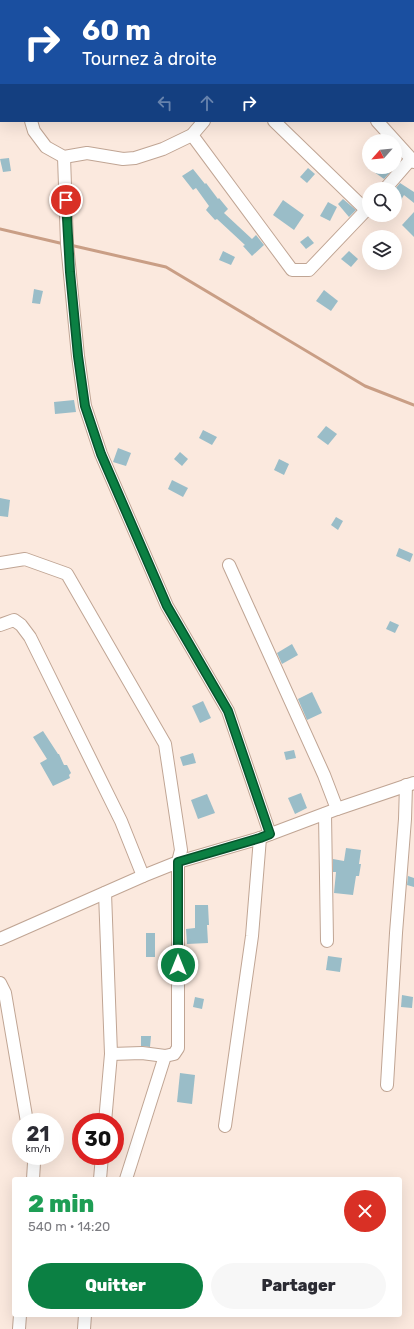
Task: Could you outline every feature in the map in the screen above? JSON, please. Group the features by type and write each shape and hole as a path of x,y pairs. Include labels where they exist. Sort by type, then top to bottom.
{"street":[{"path":"31,122 34,131 46,147 64,157 87,153 123,159 135,158 163,149 192,135 203,122"},
{"path":"275,122 362,202"},
{"path":"378,122 413,160 391,182"},
{"path":"192,135 292,270 310,270 362,214"},
{"path":"64,157 67,244 78,356 85,406 101,454 167,606 228,711 265,836 225,1126"},
{"path":"0,564 25,559 67,574 166,744 181,850 178,862 178,1048 174,1054 165,1056 142,1053 111,1054"},
{"path":"229,565 324,775 336,809"},
{"path":"0,624 14,620 21,625 30,637 121,821 143,876"},
{"path":"0,939 178,862 265,836 336,809 410,784 396,933 387,1085"},
{"path":"325,814 327,941"},
{"path":"105,893 111,1054 106,1113"},
{"path":"0,982 5,993 25,1113"},
{"path":"127,1177 165,1056"},
{"path":"33,1177 34,1165"},
{"path":"100,1177 101,1165"},
{"path":"19,1329 20,1317"},
{"path":"84,1329 85,1317"}],"building":[{"path":"9,158 11,171 3,172 0,159"},
{"path":"308,168 315,174 307,183 300,177"},
{"path":"193,169 228,209 224,213 252,239 256,235 264,245 252,256 243,246 245,245 217,219 215,220 206,210 209,206 196,188 193,190 182,176"},
{"path":"377,174 388,174 384,179"},
{"path":"402,184 414,192 414,203 404,195 402,198"},
{"path":"343,199 356,210 349,217 338,204"},
{"path":"283,200 304,215 294,230 273,215"},
{"path":"328,202 337,207 330,221 320,216"},
{"path":"414,212 414,237 402,225"},
{"path":"308,236 314,243 306,249 300,242"},
{"path":"223,251 235,257 231,265 219,260"},
{"path":"349,251 358,259 351,267 341,259"},
{"path":"34,289 43,291 40,304 32,303"},
{"path":"324,290 338,301 331,311 316,301"},
{"path":"74,400 76,412 55,414 54,402"},
{"path":"326,426 337,434 328,445 317,437"},
{"path":"203,430 217,437 212,445 199,438"},
{"path":"118,448 131,453 126,466 113,462"},
{"path":"180,452 188,459 182,466 174,459"},
{"path":"279,459 289,464 284,475 274,470"},
{"path":"172,480 188,488 183,497 168,489"},
{"path":"0,498 10,500 8,517 0,516"},
{"path":"336,517 343,521 338,530 331,525"},
{"path":"399,548 413,554 410,562 396,556"},
{"path":"390,621 399,625 395,633 386,629"},
{"path":"292,644 298,655 282,664 277,653"},
{"path":"312,692 322,713 307,720 298,699"},
{"path":"203,701 211,718 200,723 192,706"},
{"path":"43,731 59,754 64,765 67,765 71,773 69,775 70,778 53,786 40,763 47,759 33,737"},
{"path":"294,750 296,758 286,760 284,752"},
{"path":"193,753 196,763 183,766 180,757"},
{"path":"301,793 307,808 295,814 288,798"},
{"path":"207,794 215,813 198,819 191,800"},
{"path":"346,848 361,850 359,876 356,876 353,895 334,893 336,872 333,872 333,859 344,861"},
{"path":"408,876 414,878 414,887 407,885"},
{"path":"195,905 208,905 208,943 187,944 186,929 195,928"},
{"path":"146,933 155,933 155,957 146,957"},
{"path":"328,956 342,958 340,972 326,970"},
{"path":"402,995 413,997 412,1008 401,1007"},
{"path":"195,997 204,999 202,1009 193,1007"},
{"path":"141,1036 151,1036 150,1047 141,1046"},
{"path":"180,1073 195,1075 192,1104 177,1102"}],"waterway":[{"path":"0,229 64,244"},
{"path":"70,245 166,267 365,386 414,405"}],"route":[{"path":"66,200 67,244 78,356 85,406 101,454 167,606 228,711 270,834 178,862 178,965"}]}
